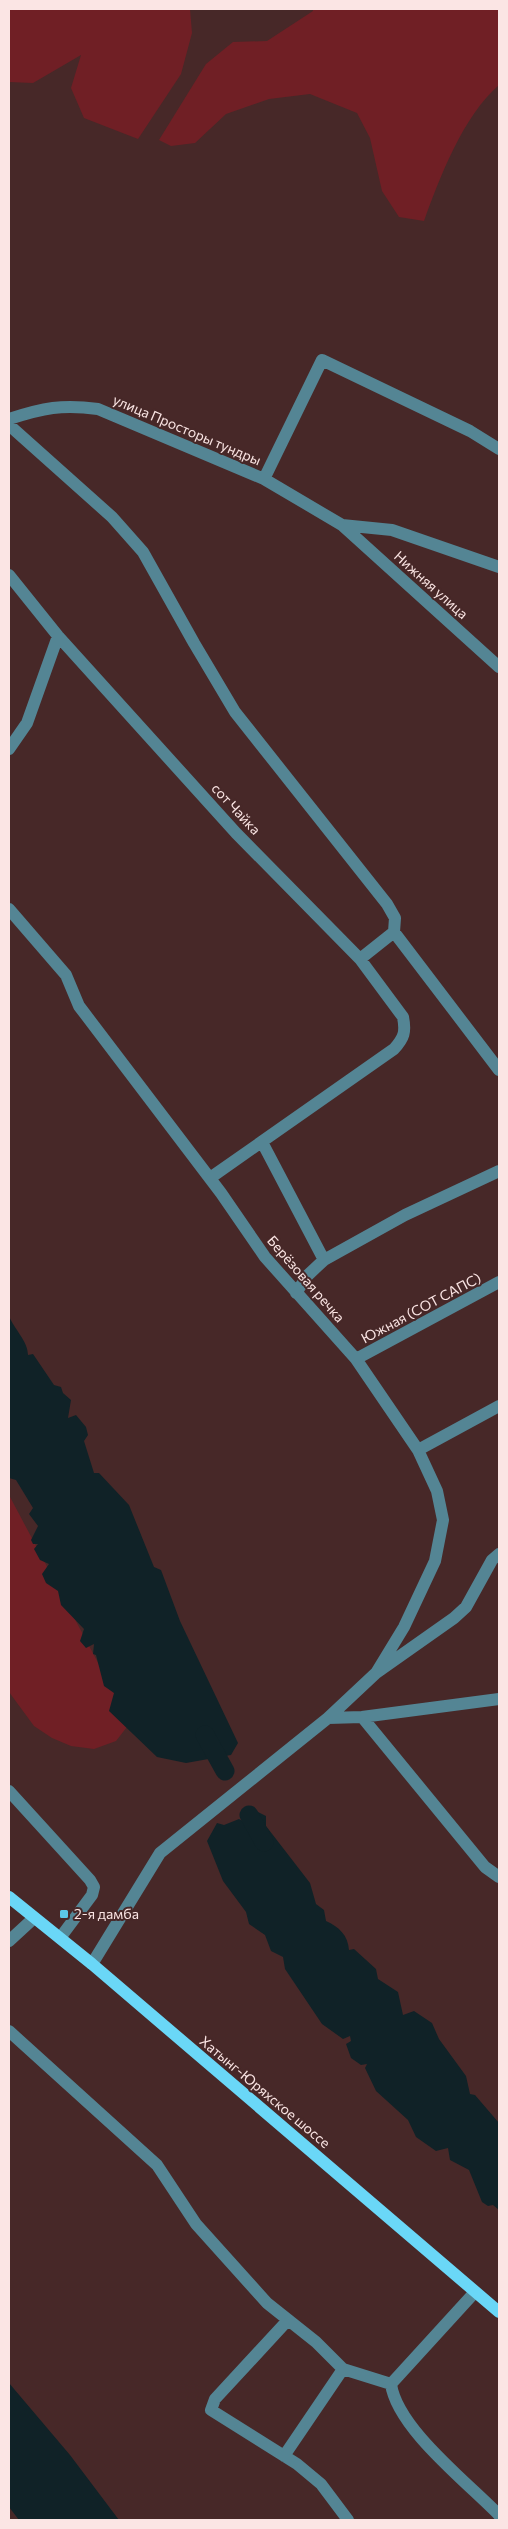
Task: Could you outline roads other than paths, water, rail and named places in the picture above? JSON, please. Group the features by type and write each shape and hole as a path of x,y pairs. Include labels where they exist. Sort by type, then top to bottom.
{"main road":[{"name":"Хатынг-Юряхское шоссе","path":"9,1897 92,1964 499,2312"}],"street":[{"path":"264,479 322,360 470,431 499,450"},
{"name":"улица Просторы тундры","path":"9,418 36,410 70,405 98,409 264,479 342,525"},
{"path":"9,425 112,517 143,552 194,644 235,712 387,904 395,918 394,932 499,1070"},
{"path":"342,525 392,530 499,567"},
{"name":"Нижняя улица","path":"342,525 499,667"},
{"name":"сот Чайка","path":"9,575 58,636 236,833 360,959 403,1017 406,1028 403,1038 394,1049 374,1061 262,1142"},
{"path":"9,749 27,723 58,636"},
{"name":"Берёзовая речка","path":"9,909 66,975 80,1006 210,1178 265,1257 356,1360 418,1450 437,1491 443,1520 442,1528 435,1561 404,1627 376,1673"},
{"path":"360,959 394,932"},
{"path":"210,1178 262,1142 324,1260"},
{"path":"296,1293 308,1276 324,1260 405,1215 499,1172"},
{"name":"Южная (СОТ САПС)","path":"356,1360 499,1282"},
{"path":"418,1450 499,1406"},
{"path":"92,1964 160,1853 328,1718 376,1673 454,1618 466,1607 492,1560 499,1554"},
{"path":"328,1718 362,1717 499,1699"},
{"path":"362,1717 485,1867 499,1877"},
{"path":"9,1791 90,1880 94,1887 92,1895 60,1938"},
{"path":"9,1941 34,1918"},
{"path":"9,2031 157,2165 196,2224 267,2303 316,2342 343,2369 390,2384"},
{"path":"390,2384 475,2292"},
{"path":"288,2320 215,2398 211,2410 284,2456 321,2484 348,2520"},
{"path":"284,2456 343,2369"},
{"path":"390,2384 392,2397 425,2444 499,2515"}],"water":[{"path":"9,1316 26,1345 28,1355 33,1354 54,1385 61,1387 63,1393 71,1400 68,1418 76,1415 86,1427 88,1435 84,1441 94,1473 99,1473 129,1505 154,1567 161,1570 180,1621 238,1743 231,1755 186,1763 157,1757 109,1711 114,1693 104,1686 96,1655 93,1654 94,1644 86,1648 80,1641 84,1629 61,1605 58,1591 46,1583 42,1574 49,1564 40,1560 34,1549 38,1544 33,1544 31,1540 38,1526 29,1514 33,1508 16,1480 9,1478"},
{"path":"258,1812 266,1816 266,1826 310,1883 316,1904 324,1910 326,1921 342,1932 347,1940 349,1950 354,1949 376,1969 378,1979 398,1992 403,2015 414,2011 432,2023 439,2039 466,2076 470,2094 475,2095 499,2123 499,2210 493,2205 488,2206 482,2202 469,2170 450,2160 448,2148 436,2151 416,2137 408,2120 376,2091 365,2068 367,2064 361,2065 351,2058 346,2044 351,2041 350,2036 343,2039 322,2024 285,1969 283,1957 271,1951 265,1935 249,1924 246,1912 223,1881 207,1841 217,1823 224,1825 239,1819 249,1825"},
{"path":"9,2383 70,2455 119,2520 19,2520 9,2507"}],"waterway":[{"path":"205,1735 225,1771"},
{"path":"249,1815 264,1842"}],"place":[{"name":"2-я дамба","path":"64,1914"}]}
